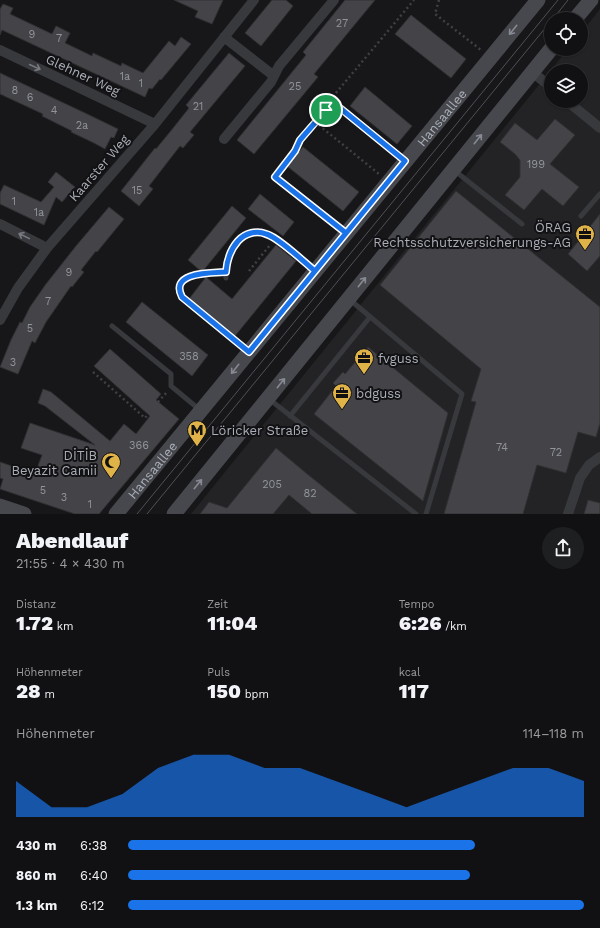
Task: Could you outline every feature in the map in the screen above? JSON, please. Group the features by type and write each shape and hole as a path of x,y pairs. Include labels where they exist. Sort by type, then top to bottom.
{"street":[{"name":"Kaarster Weg","path":"0,320 18,288 48,248 155,124 254,0"},
{"path":"224,139 271,82 279,66 334,0"},
{"name":"Hansaallee","path":"116,514 538,0"},
{"path":"581,12 591,0"},
{"path":"224,37 274,76"},
{"name":"Glehner Weg","path":"0,50 155,124"},
{"path":"174,514 545,56"},
{"path":"532,72 544,81"},
{"path":"576,108 600,128"},
{"path":"0,224 48,248"},
{"path":"568,514 580,478 589,465 600,457"},
{"path":"0,506 24,514"}],"lane":[{"path":"453,169 522,224"},
{"path":"581,216 600,194"},
{"path":"226,278 231,251 240,239 251,233 257,232 266,233 275,239 315,271"},
{"path":"349,299 462,394 426,514"},
{"path":"290,416 370,317"},
{"path":"112,326 171,374 171,386 201,411"},
{"path":"268,399 416,514"}],"path":[{"path":"346,233 275,177 295,151 300,140 326,110 330,100 414,0"},
{"path":"439,0 435,14 491,57"},
{"path":"326,110 332,107 340,108 405,161"},
{"path":"315,122 389,182"},
{"path":"249,271 275,239"},
{"path":"226,272 209,273 185,278 179,285 179,290 182,297 249,352"},
{"path":"93,372 145,418 148,414"}],"shaded area":[{"path":"600,9 600,514 191,514 544,79 544,108 588,108 588,64 556,64 562,56 588,56 588,24"}],"building":[{"path":"174,0 223,0 212,24 195,17 198,11"},
{"path":"272,0 286,0 293,6 261,46 245,33"},
{"path":"345,0 375,0 314,74 318,77 254,154 237,140 306,55 303,52"},
{"path":"3,4 13,8 10,14 52,34 56,26 70,33 65,43 92,56 93,53 121,66 122,63 143,73 169,41 175,46 181,37 191,44 161,80 160,79 152,89 149,88 145,97 2,30 0,35 0,9"},
{"path":"411,15 466,59 451,78 395,34"},
{"path":"229,53 245,66 190,132 194,135 183,148 180,146 149,186 153,189 139,206 121,191 189,108 186,105"},
{"path":"0,73 118,129 114,138 111,137 105,149 42,116 43,114 0,94"},
{"path":"365,87 412,126 397,144 350,106"},
{"path":"555,119 575,135 550,164 579,187 563,206 542,189 524,210 505,195 520,177 520,160 500,142 515,123 537,140"},
{"path":"303,147 359,192 343,211 287,166"},
{"path":"56,172 75,187 62,202 56,197 44,225 0,204 0,193 4,185 41,202 54,187 48,182"},
{"path":"456,191 600,307 600,423 596,437 578,432 566,473 537,465 523,514 444,514 476,402 471,401 481,369 380,285"},
{"path":"260,194 294,222 283,236 248,209"},
{"path":"232,206 246,218 202,272 188,260"},
{"path":"109,207 124,219 81,270 84,272 72,287 71,286 46,322 35,343 32,341 18,374 0,367 20,322 22,323 30,307 76,246"},
{"name":"ÖRAG Rechtsschutzversicherungs-AG","path":"600,214 600,256 587,271 568,254"},
{"path":"276,245 296,261 235,336 189,299 206,277 232,299"},
{"path":"142,302 208,355 192,376 126,322"},
{"path":"368,347 448,413 423,501 314,414 336,386 333,383 343,372 345,374"},
{"path":"110,349 161,394 156,400 179,419 99,514 75,514 0,489 3,479 0,478 0,462 35,474 42,455 21,448 30,423 95,445 45,406 38,403 43,389 51,392 110,441 124,424 136,434 150,416 94,366"},
{"path":"276,448 357,514 312,514 289,495 273,514 200,514 209,502 227,508"},
{"path":"588,500 600,503 600,514 584,514"}],"tram line":[{"path":"137,514 558,0"},
{"path":"559,12 568,0"},
{"path":"147,514 544,30"}],"place":[{"name":"ÖRAG Rechtsschutzversicherungs-AG","path":"585,251"},
{"name":"fvguss","path":"364,375"},
{"name":"bdguss","path":"342,410"},
{"name":"Löricker Straße","path":"197,447"},
{"name":"DİTİB Beyazit Camii","path":"111,479"}],"route":[{"path":"332,107 340,108 405,161 249,352 182,297 179,290 179,285 185,278 192,275 226,272 228,257 236,244 246,235 257,232 266,233 272,236 315,271 346,233 275,177 295,151 300,140 326,110 332,107"}]}
